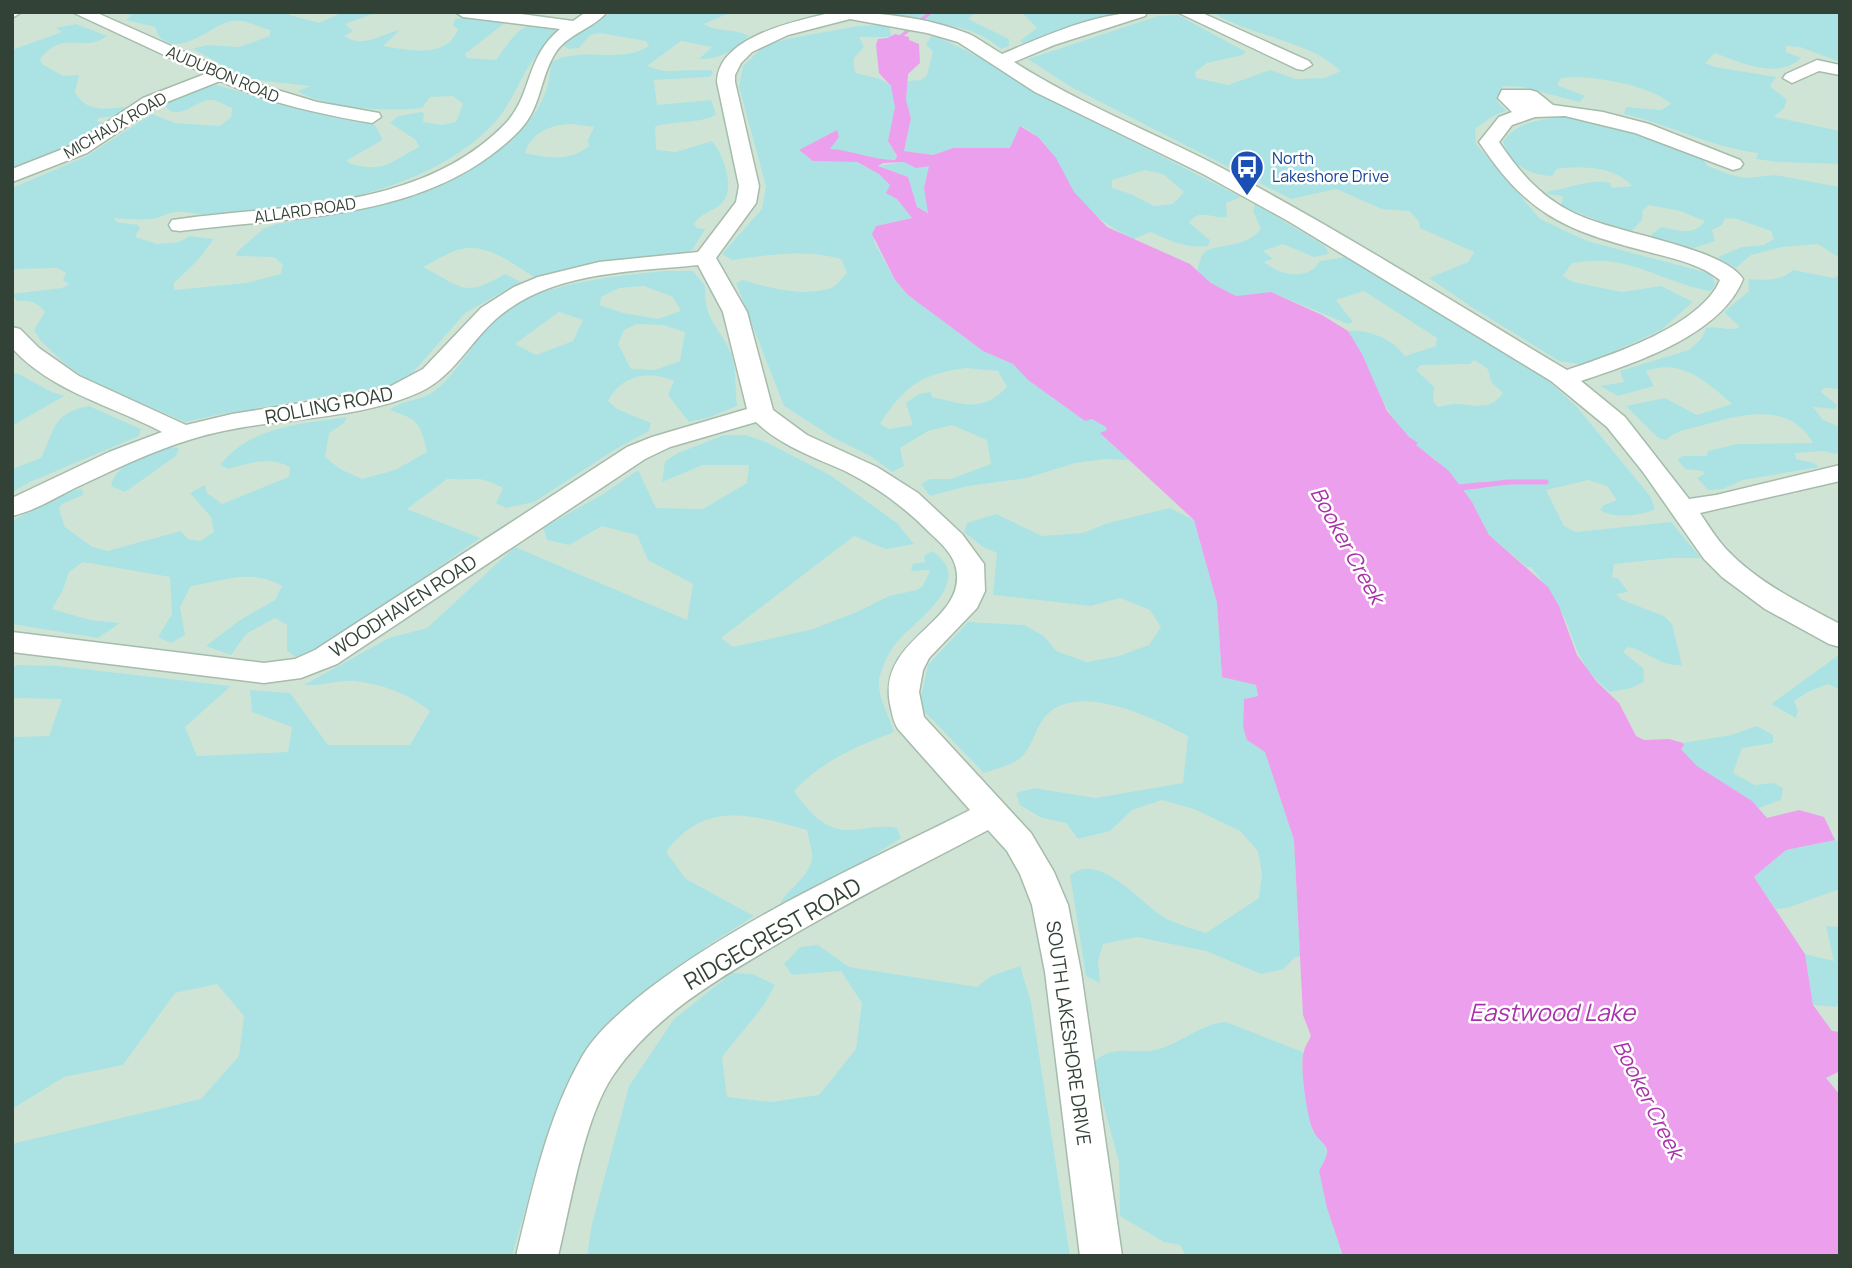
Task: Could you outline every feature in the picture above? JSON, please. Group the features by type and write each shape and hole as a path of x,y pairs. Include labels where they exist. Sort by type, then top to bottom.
{"street":[{"name":"AUDUBON ROAD","path":"80,12 274,97 372,117"},
{"path":"463,12 575,26"},
{"name":"ALLARD ROAD","path":"180,225 340,208 416,186 466,162 493,145 524,115 533,97 541,62 552,45 575,26 599,12"},
{"path":"1001,61 1048,41 1139,12"},
{"path":"1185,12 1303,65"},
{"path":"761,413 735,312 705,258 746,203 749,186 725,77 734,58 751,45 775,34 849,13 930,28 964,38 1042,88 1210,170 1295,217 1564,379 1616,422 1652,466 1714,553 1754,589 1840,637"},
{"path":"1792,78 1817,65 1840,70"},
{"name":"MICHAUX ROAD","path":"12,176 80,149 150,102 219,75"},
{"path":"1564,379 1657,344 1696,320 1719,301 1731,288 1732,279 1714,265 1697,258 1602,233 1545,207 1498,158 1489,142 1497,126 1527,114 1549,111 1605,117 1733,164"},
{"name":"ROLLING ROAD","path":"12,508 139,449 183,433 218,424 379,398 401,391 431,375 482,319 501,304 525,292 577,274 705,258"},
{"path":"12,334 29,355 49,371 183,433"},
{"name":"WOODHAVEN ROAD","path":"12,642 264,673 284,673 301,668 368,631 624,460 662,442 761,413"},
{"name":"SOUTH LAKESHORE DRIVE","path":"761,413 771,424 788,434 892,487 940,527 964,554 971,568 969,596 960,611 931,638 905,670 902,701 909,721 1019,842 1037,872 1050,905 1063,972 1101,1256"},
{"path":"1680,508 1716,503 1840,473"},
{"name":"RIDGECREST ROAD","path":"537,1256 568,1131 598,1065 635,1022 679,987 726,956 816,904 994,812"}],"shaded area":[{"path":"12,12 1840,12 1840,1256 12,1256"},
{"path":"109,12 291,12 290,15 319,23 343,12 390,12 372,14 345,24 353,31 344,36 365,41 400,30 383,46 415,50 436,49 453,39 458,29 453,26 455,19 488,19 506,22 465,54 467,58 496,60 514,36 528,26 546,25 558,30 537,54 495,122 468,146 437,166 402,182 365,194 288,209 214,216 182,212 152,219 114,218 117,222 138,225 140,228 135,237 157,244 179,242 190,236 214,239 199,259 174,283 174,290 246,283 281,274 283,265 274,257 236,256 237,252 263,229 276,224 370,207 400,198 457,176 484,160 519,132 533,115 548,85 551,62 576,55 625,54 649,46 646,41 600,33 590,35 579,48 569,49 562,45 576,33 613,12 732,12 704,24 749,36 726,53 707,59 699,59 712,47 681,41 647,66 663,71 711,70 713,74 709,77 654,80 657,105 711,100 716,114 704,119 655,127 656,148 676,152 712,141 727,172 726,198 694,224 697,228 705,229 693,249 687,252 619,260 534,277 486,250 469,248 451,252 423,267 464,287 480,286 505,274 521,282 465,313 408,378 388,386 185,422 90,381 65,364 40,340 34,330 45,312 33,302 17,301 12,294 62,288 69,284 63,280 66,273 58,268 12,269 12,188 87,156 152,114 175,123 220,126 231,117 232,108 219,102 204,101 180,112 169,110 164,104 217,85 278,103 375,125 381,141 347,160 349,163 370,167 386,165 419,147 416,140 390,123 398,116 422,112 423,122 442,125 456,122 463,104 453,96 430,97 422,108 409,109 358,108 324,102 298,91 310,86 248,79 193,49 206,45 239,47 270,36 270,30 247,22 232,21 177,44 168,43 160,37 155,27 126,20 132,15","holes":["571,124 594,127 588,140 589,146 574,155 550,157 525,153 532,140 549,128"]},
{"path":"875,12 976,12 968,19 1009,39 1009,46 1001,49 987,39 957,27"},
{"path":"1021,12 1125,12 1025,44 1020,41 1037,28"},
{"path":"1212,12 1840,12 1840,62 1800,47 1786,46 1786,52 1801,58 1782,68 1759,68 1715,53 1705,63 1776,77 1770,86 1787,100 1784,108 1774,117 1840,131 1840,164 1756,159 1758,153 1723,146 1624,114 1626,107 1661,110 1671,104 1649,91 1619,82 1561,78 1557,85 1585,96 1579,102 1523,87 1503,86 1497,101 1506,111 1493,116 1475,129 1476,144 1540,219 1587,241 1712,274 1715,286 1710,291 1697,288 1619,263 1572,263 1563,276 1573,282 1622,292 1661,286 1693,302 1661,330 1584,365 1559,361 1429,278 1468,262 1474,252 1420,228 1419,221 1409,211 1382,209 1336,189 1291,199 1071,87 1028,59 1158,16 1178,15 1246,52 1207,63 1195,72 1196,78 1228,85 1270,70 1296,79 1325,78 1341,71 1312,52"},
{"path":"76,24 107,36 90,43 57,45 40,59 42,64 63,76 79,75 75,92 86,104 109,109 133,106 124,115 98,118 97,121 111,125 86,140 12,171 12,50 62,32 56,28"},
{"path":"882,25 890,28 891,37 859,37 864,47 854,58 853,64 856,73 880,79 892,88 895,110 888,141 897,157 894,160 886,160 829,150 836,130 800,151 813,161 856,162 879,174 890,185 887,193 897,199 912,218 876,226 874,242 895,280 908,295 983,351 1013,364 1028,380 1084,420 1092,419 1106,427 1107,430 1101,434 1129,460 1105,459 1075,463 1027,478 968,486 930,496 921,484 930,479 951,479 991,464 987,440 952,425 928,431 900,448 904,466 892,472 872,457 834,438 784,406 736,283 743,280 775,288 810,292 833,287 847,273 841,259 828,256 786,254 732,260 722,254 762,209 766,186 739,87 743,66 763,47 786,39 858,26","holes":["966,368 998,371 1007,387 989,401 963,404 932,397 931,392 919,394 906,403 913,425 889,429 880,424 897,400 925,378"]},
{"path":"936,36 979,57 1028,88 1241,197 1226,203 1227,217 1202,215 1193,218 1189,223 1210,240 1208,246 1185,245 1150,232 1134,239 1087,208 1074,193 1046,147 1021,126 1011,148 953,148 933,155 904,151 911,118 906,100 907,81 921,80 927,75 933,52 926,44 931,37","holes":["1145,170 1163,174 1184,192 1173,204 1154,206 1112,188 1112,180"]},
{"path":"1559,117 1585,119 1635,131 1700,157 1708,166 1731,175 1746,178 1775,175 1840,187 1840,258 1818,244 1782,247 1751,255 1736,268 1718,258 1742,247 1764,245 1774,239 1771,231 1737,219 1725,218 1722,225 1712,230 1715,241 1694,248 1652,239 1651,235 1661,227 1690,231 1705,221 1680,211 1649,205 1643,210 1642,220 1630,233 1561,206 1563,196 1547,194 1549,191 1594,182 1610,183 1612,188 1632,186 1616,174 1597,169 1557,169 1552,176 1535,174 1516,163 1503,142 1508,135 1520,126"},
{"path":"904,162 929,166 924,188 929,213 917,207 908,177 878,166"},
{"path":"1255,204 1325,246 1329,254 1314,257 1283,244 1263,251 1273,259 1264,262 1270,267 1285,273 1301,274 1315,268 1320,261 1346,257 1538,372 1576,406 1650,496 1655,509 1628,516 1606,513 1600,510 1604,505 1617,500 1607,486 1588,480 1546,490 1564,526 1576,532 1671,522 1701,558 1614,564 1612,578 1618,578 1628,592 1616,594 1622,600 1664,616 1672,624 1682,665 1668,664 1628,647 1623,652 1643,668 1644,682 1610,692 1598,681 1583,661 1558,605 1531,567 1527,567 1489,535 1472,502 1436,460 1415,445 1417,443 1406,434 1386,407 1348,331 1380,336 1405,356 1436,346 1437,338 1364,291 1336,300 1353,322 1348,324 1271,292 1236,296 1211,283 1197,270 1203,254 1208,250 1247,240 1261,229 1253,211","holes":["1474,360 1487,368 1492,383 1503,393 1493,403 1481,406 1455,404 1438,407 1433,401 1434,387 1416,370 1421,365 1470,364"]},
{"path":"1793,270 1834,278 1840,274 1840,389 1824,388 1821,392 1837,405 1835,409 1813,407 1823,420 1840,427 1840,452 1795,453 1796,459 1814,463 1819,467 1743,480 1723,489 1708,490 1697,478 1704,474 1703,471 1685,469 1677,459 1684,456 1707,456 1708,451 1737,444 1813,443 1803,429 1791,421 1762,414 1731,418 1686,430 1666,440 1658,438 1626,406 1665,398 1697,415 1732,404 1703,380 1682,370 1659,368 1646,371 1654,386 1618,396 1600,386 1624,382 1620,371 1689,350 1702,338 1706,328 1740,327 1724,312 1749,291 1748,279 1777,278"},
{"path":"665,271 693,271 705,286 709,314 732,357 737,406 689,422 668,395 674,381 655,376 636,377 621,385 608,401 617,409 651,423 649,431 534,502 506,508 496,503 503,488 495,484 481,480 447,479 407,509 480,538 332,642 296,657 287,651 287,625 275,618 246,634 231,655 206,646 240,620 275,600 282,586 259,578 237,577 191,586 180,607 185,635 171,643 158,637 172,614 170,577 83,562 69,572 52,609 90,620 120,623 98,638 12,624 12,521 66,492 82,489 83,495 62,504 59,509 65,527 91,546 107,551 181,531 188,539 200,541 214,532 211,517 190,493 205,485 207,493 222,504 289,477 290,467 274,462 259,462 228,469 220,465 232,452 246,442 278,429 347,417 344,423 329,433 325,457 340,469 362,479 395,470 427,452 416,423 389,410 428,395 442,385 496,318 512,306 553,289 576,283","holes":["644,286 673,297 681,311 658,319 623,313 600,305 601,297 619,288","559,312 583,320 573,341 536,355 515,344","637,324 663,325 685,332 680,361 655,370 631,369 618,344 624,330"]},
{"path":"17,373 64,396 12,426 12,374"},
{"path":"89,406 141,429 139,436 12,492 12,469 41,458 62,417"},
{"path":"724,435 745,435 766,442 830,475 897,523 914,544 886,549 854,536 721,638 733,647 813,629 889,596 917,590 923,586 930,570 911,571 913,564 925,562 924,556 932,551 945,563 949,576 945,590 891,650 881,673 880,694 894,732 841,755 816,771 794,791 810,811 830,826 847,830 897,828 901,838 806,898 780,903 810,864 812,851 807,830 748,816 730,815 697,824 681,835 666,852 686,879 754,916 707,946 638,998 582,1060 542,1151 512,1256 12,1256 12,1144 201,1099 239,1056 244,1016 217,984 175,993 123,1065 64,1077 12,1109 12,737 49,736 62,699 12,698 12,668 17,665 57,666 231,686 185,727 197,756 288,752 292,727 252,712 250,690 290,693 328,745 410,745 430,711 413,700 385,687 354,681 304,685 389,638 427,628 515,547 687,620 693,584 648,560 637,535 602,526 569,545 547,540 543,528 603,494 638,470 656,508 703,509 747,483 749,465 703,465 662,482 665,461"},
{"path":"161,446 179,448 176,456 125,492 111,486 124,466"},
{"path":"1170,508 1194,520 1217,603 1222,676 1256,685 1258,696 1244,699 1243,727 1247,740 1265,752 1294,840 1300,956 1294,958 1284,969 1261,974 1206,951 1137,937 1103,944 1098,961 1100,983 1086,976 1070,875 1082,869 1108,875 1169,920 1206,933 1259,898 1262,874 1258,851 1240,831 1194,809 1162,800 1132,810 1110,831 1078,839 1066,823 1042,818 1020,805 1016,793 1034,788 1095,798 1183,783 1188,736 1135,712 1094,702 1075,702 1058,707 1044,718 1027,751 1019,759 984,773 919,706 928,665 968,622 1025,625 1045,637 1056,651 1087,662 1119,656 1149,645 1161,627 1150,610 1120,598 1091,606 993,595 997,553 983,547 964,532 967,523 996,514 1042,536 1083,533 1108,523"},
{"path":"1840,654 1840,690 1828,684 1808,692 1794,701 1798,711 1796,718 1771,704"},
{"path":"1757,726 1773,735 1773,743 1742,748 1733,773 1755,785 1774,783 1783,788 1781,800 1759,808 1697,766 1680,748 1684,746 1683,743 1731,735"},
{"path":"1835,840 1840,842 1840,889 1787,908 1776,909 1754,877 1786,850"},
{"path":"1826,926 1840,927 1840,1004 1836,1007 1813,1005 1805,954 1834,961"},
{"path":"818,945 849,967 977,987 991,976 1020,966 1031,1002 1070,1256 587,1256 592,1224 629,1086 674,1019 732,973 753,974 775,985 764,1005 722,1057 727,1097 771,1102 819,1095 856,1049 862,1003 841,971 792,975 784,964 800,947"},
{"path":"1226,1022 1303,1052 1302,1065 1312,1130 1325,1142 1327,1158 1319,1171 1327,1208 1343,1256 1186,1256 1180,1245 1164,1242 1120,1216 1119,1162 1093,1068 1096,1060 1117,1051 1155,1050 1207,1026"}],"water":[{"name":"Eastwood Lake","path":"895,34 909,37 909,40 919,44 920,63 908,74 906,100 911,118 904,151 933,155 953,148 1010,148 1020,126 1038,137 1056,158 1074,192 1107,227 1190,264 1211,283 1236,296 1271,292 1322,315 1348,331 1362,354 1387,411 1409,437 1418,443 1416,445 1449,471 1472,502 1489,535 1548,587 1559,606 1577,655 1597,682 1619,703 1636,736 1644,740 1669,739 1683,743 1681,749 1697,766 1752,801 1767,818 1799,810 1824,817 1835,840 1786,850 1754,877 1805,954 1813,1005 1832,1031 1840,1032 1840,1071 1826,1078 1840,1095 1840,1256 1343,1256 1327,1208 1319,1171 1327,1149 1312,1128 1304,1090 1303,1058 1311,1036 1303,1015 1294,840 1265,752 1247,740 1243,727 1244,699 1258,696 1256,685 1222,677 1217,603 1194,520 1100,433 1107,430 1106,427 1092,419 1085,421 1028,380 1013,364 983,351 908,295 895,280 872,234 876,226 912,218 897,199 886,193 890,185 879,174 857,162 813,161 799,150 837,130 839,137 830,149 895,160 897,156 888,141 895,107 891,86 879,73 876,45 878,39","holes":["904,162 916,168 929,166 924,188 928,213 917,207 908,177 878,166 883,163"]}],"waterway":[{"name":"Booker Creek","path":"900,43 900,37 931,12"},
{"path":"1466,487 1508,482 1546,482"},
{"path":"1454,488 1482,485"}],"place":[{"name":"North Lakeshore Drive","path":"1247,197"}]}
